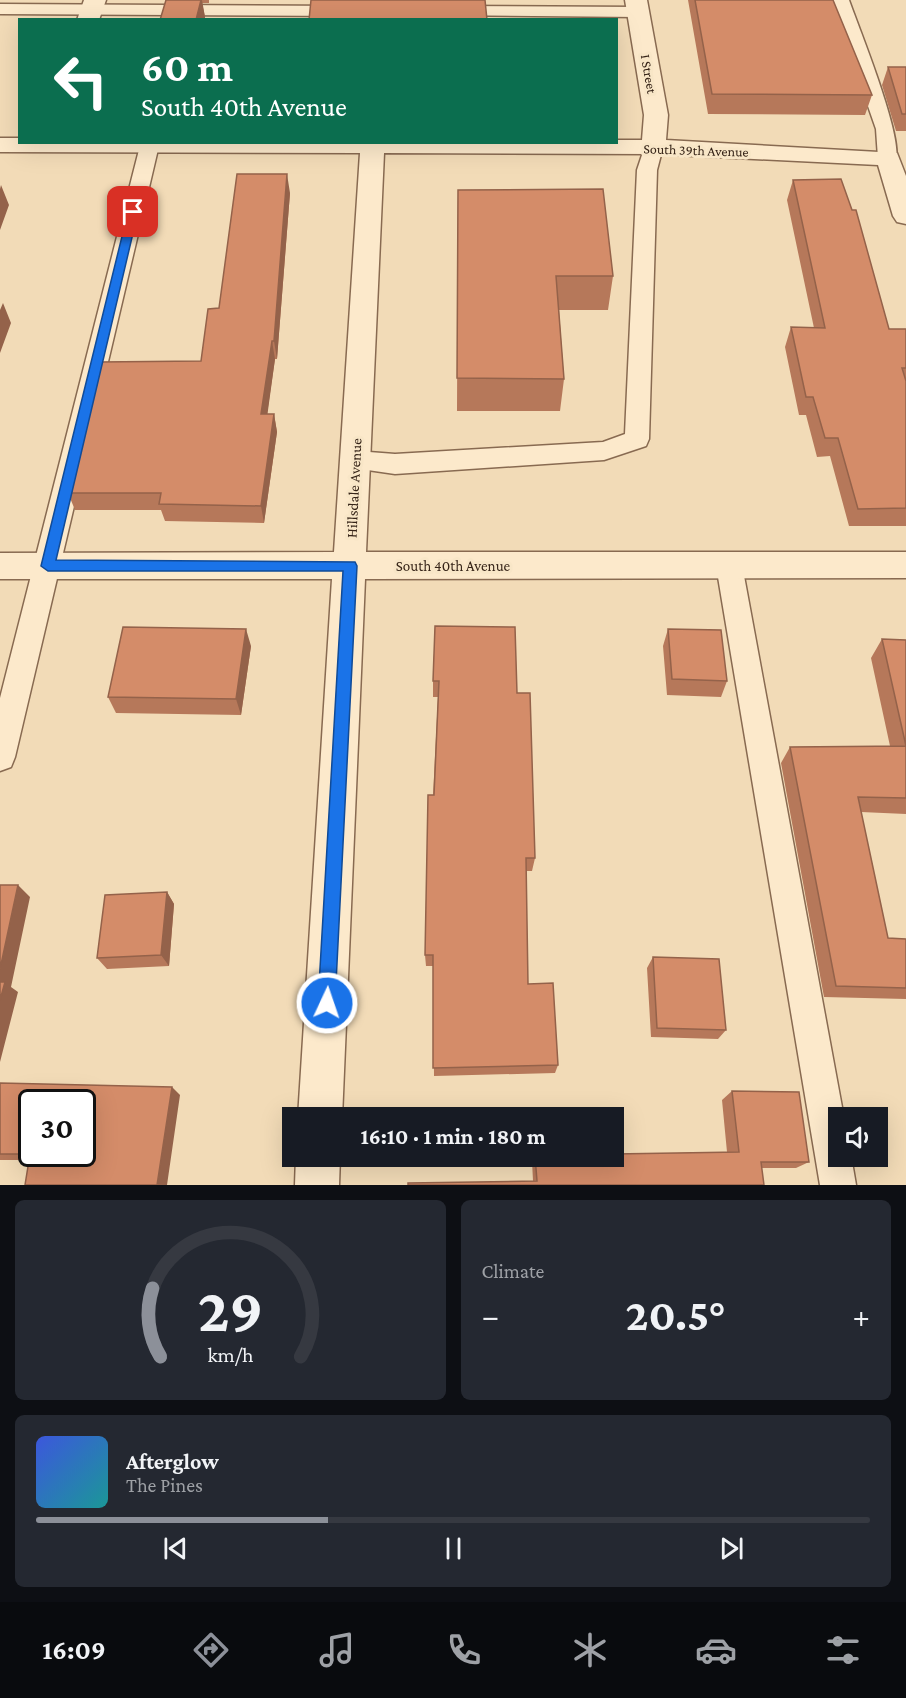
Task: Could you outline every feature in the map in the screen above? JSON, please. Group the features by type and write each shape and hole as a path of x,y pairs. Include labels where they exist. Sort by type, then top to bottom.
{"street":[{"name":"I Street","path":"637,6 656,115 653,147"},
{"name":"South 39th Avenue","path":"0,145 653,147 888,158"},
{"name":"Hillsdale Avenue","path":"321,1107 372,146"},
{"path":"888,158 900,186 906,216"},
{"name":"South 40th Avenue","path":"0,566 906,566"},
{"path":"317,1185 318,1167"}],"lane":[{"path":"840,0 886,129 888,158"},
{"path":"436,11 637,6"},
{"path":"0,9 365,11"},
{"path":"0,757 149,145"},
{"path":"356,460 395,464 604,451 637,439 647,170 653,147"},
{"path":"729,566 838,1185"}],"building":[{"path":"166,0 201,0 196,18 161,18"},
{"path":"311,0 485,0 487,18 309,18"},
{"path":"695,0 833,0 872,95 712,94"},
{"path":"888,67 906,67 906,114 902,114"},
{"path":"237,174 287,174 274,341 272,341 261,414 274,414 261,506 159,504 161,493 68,493 99,362 201,361 208,309 219,308"},
{"path":"841,179 852,210 856,210 889,329 906,329 906,368 902,368 906,381 906,508 858,509 838,438 825,438 813,397 806,397 791,327 825,328 793,180"},
{"path":"603,189 613,276 556,276 564,379 457,378 458,190"},
{"path":"435,626 515,627 517,693 530,693 535,858 526,858 528,984 553,983 558,1065 433,1068 433,955 425,955 428,795 434,795 439,681 433,681"},
{"path":"123,627 246,629 236,699 108,697"},
{"path":"668,629 721,630 727,681 672,679"},
{"path":"882,639 906,640 906,746"},
{"path":"906,746 906,798 858,797 888,938 906,939 906,988 836,986 790,747"},
{"path":"0,885 18,885 0,969"},
{"path":"167,892 161,955 97,958 105,895"},
{"path":"653,957 719,959 726,1030 657,1028"},
{"path":"0,982 5,982 0,1000"},
{"path":"0,1083 172,1087 157,1185 25,1185 28,1167 96,1167 96,1089 18,1089 18,1154 0,1154"},
{"path":"732,1091 799,1092 809,1162 761,1162 764,1185 408,1185 408,1183 537,1181 536,1167 624,1167 624,1154 739,1152"}],"route":[{"path":"133,212 48,566 350,566 327,1003"}]}
